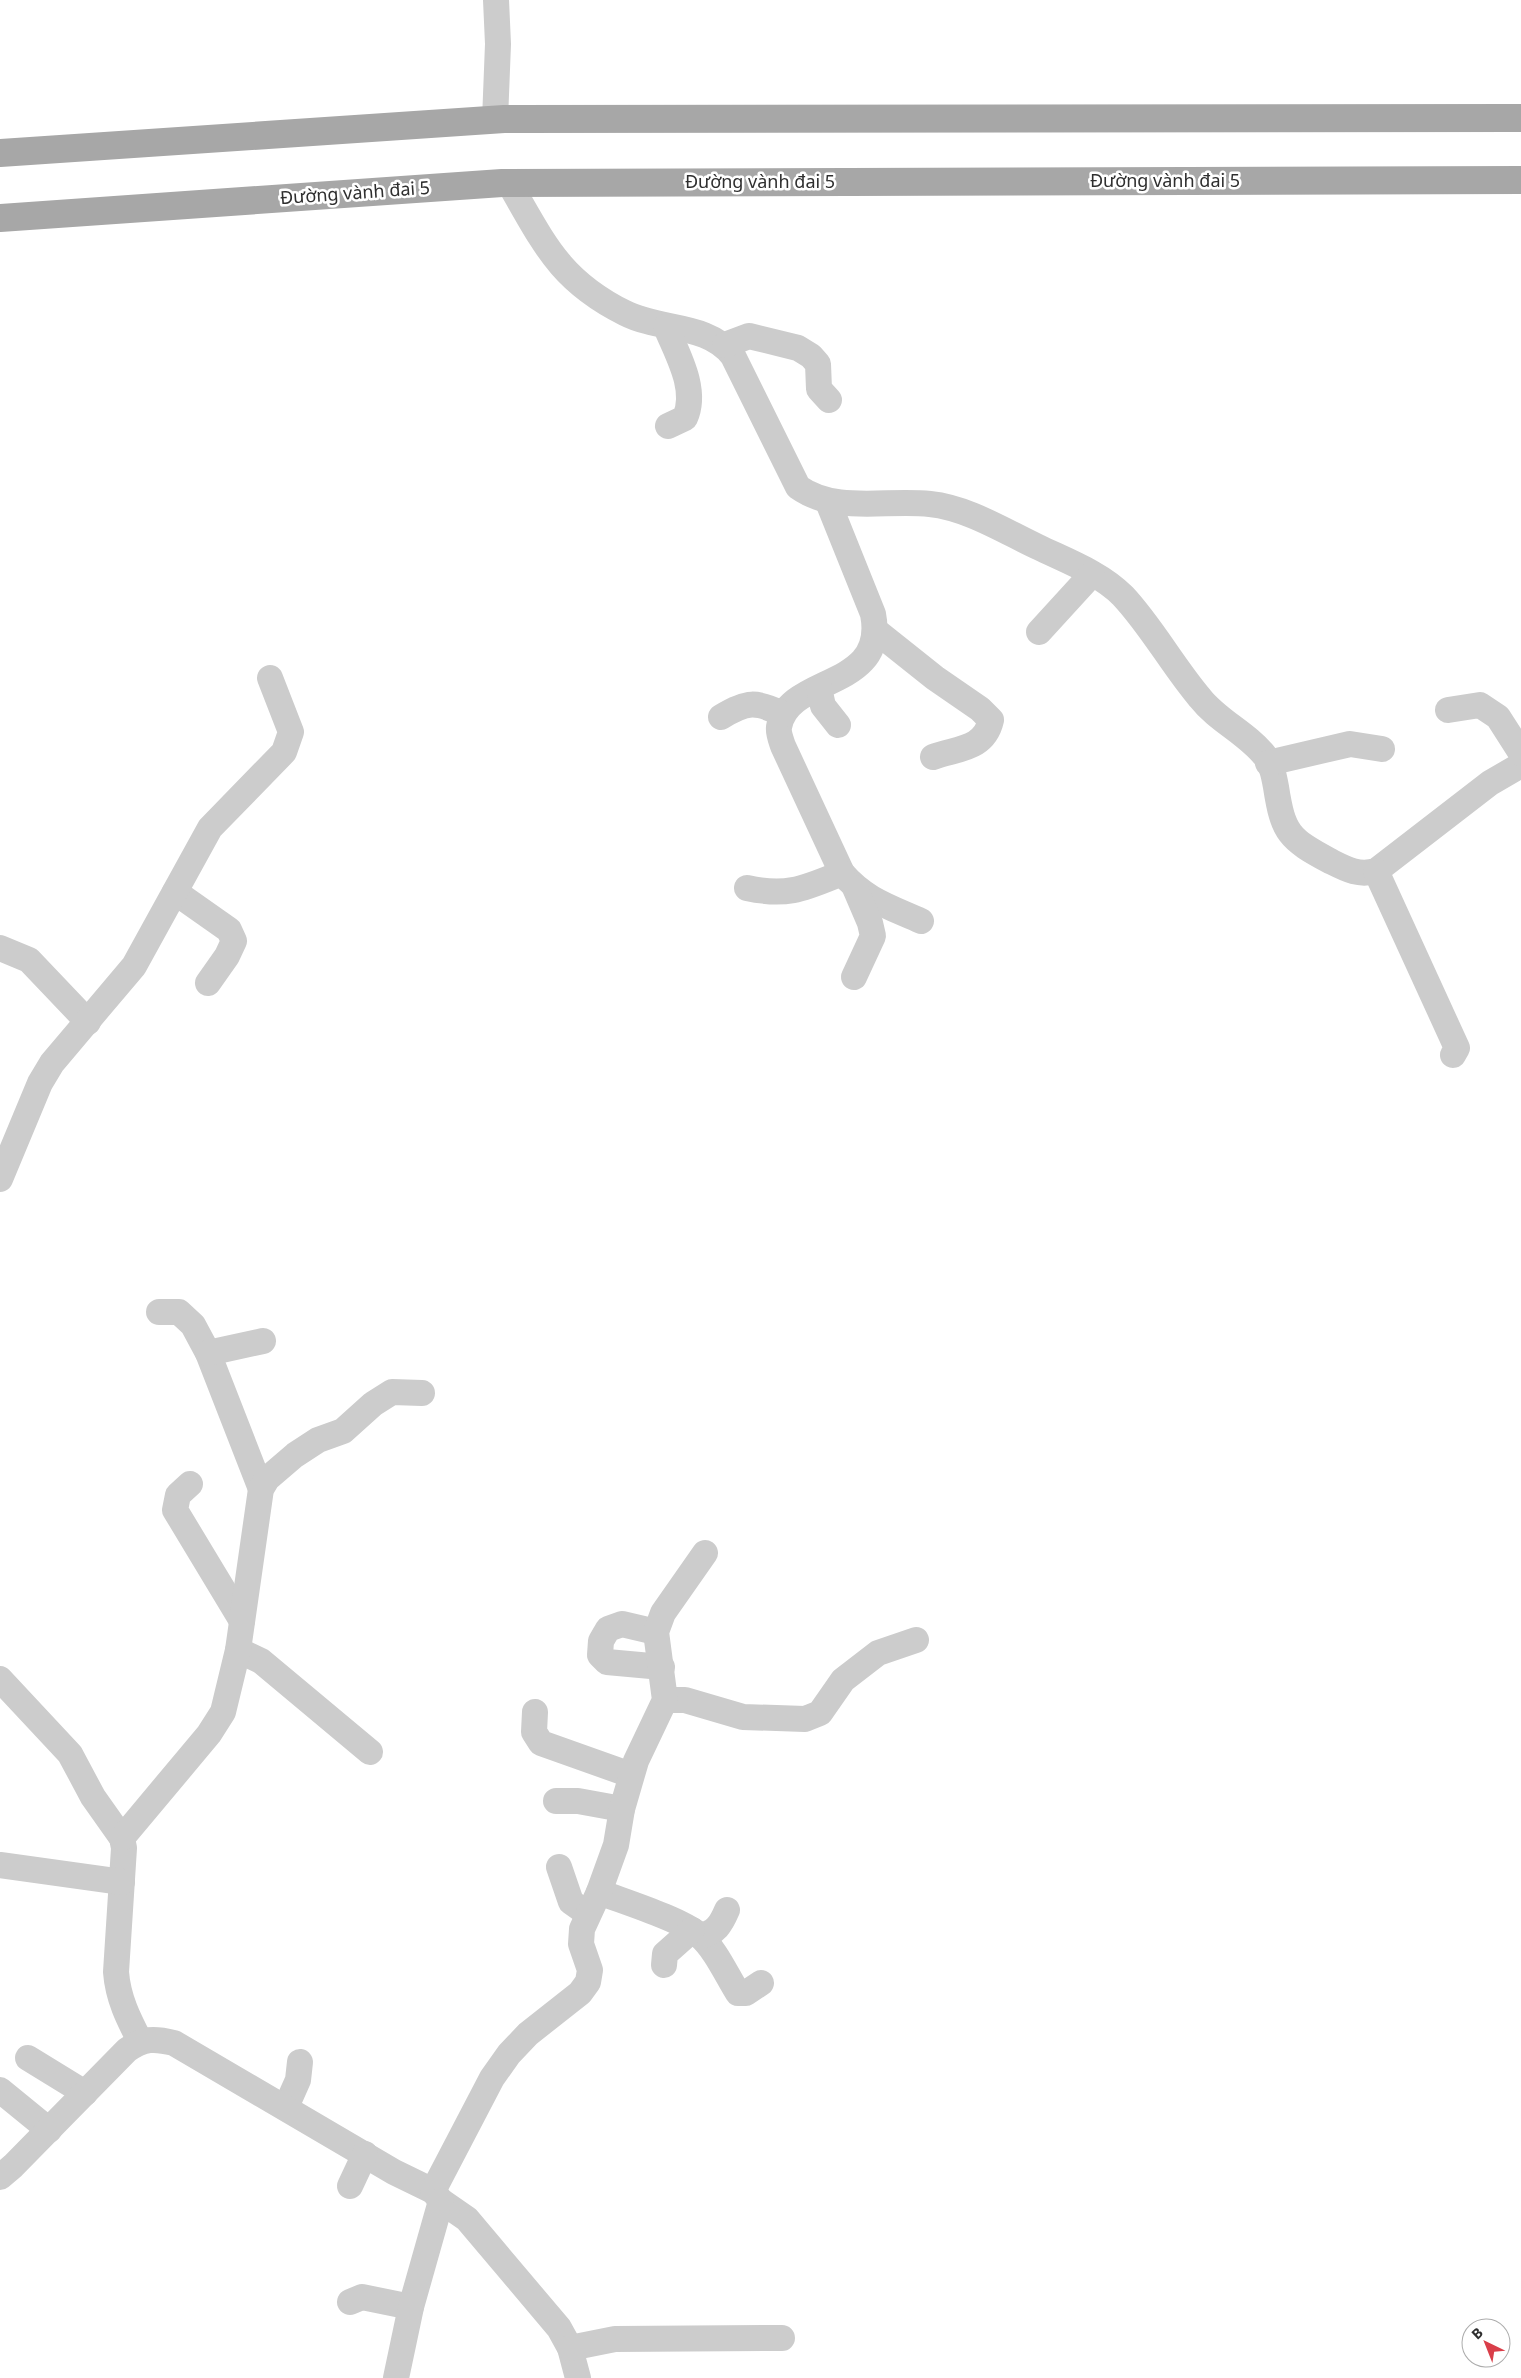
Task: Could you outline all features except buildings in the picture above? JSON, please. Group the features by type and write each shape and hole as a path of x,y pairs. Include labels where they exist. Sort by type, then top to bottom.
{"main road":[{"path":"0,154 495,120 1521,118"},
{"name":"Đường vành đai 5","path":"0,218 509,183 1521,180"}],"street":[{"path":"495,120 498,44 496,0"},
{"path":"509,183 551,256 570,277 626,314 666,327 702,333 725,345 798,487 809,495 828,502 930,504 958,510 1092,574 1120,594 1132,607 1199,698 1210,710 1254,744 1268,763 1273,772 1281,817 1289,834 1304,847 1351,872 1366,874 1376,871 1490,783 1521,765"},
{"path":"666,327 689,389 691,405 685,418 668,426"},
{"path":"725,345 750,336 798,348 811,356 818,364 819,389 829,400"},
{"path":"828,502 873,614 876,631 872,649 860,664 794,702 783,714 779,729 783,746 870,923 873,936 854,977"},
{"path":"1039,632 1092,574"},
{"path":"876,631 935,678 980,709 991,720 988,731 972,746 933,757"},
{"path":"0,1179 40,1083 52,1063 134,966 210,828 284,752 291,732 270,678"},
{"path":"819,688 823,706 838,725"},
{"path":"721,717 739,706 763,704 783,714"},
{"path":"1448,710 1480,705 1498,717 1521,753"},
{"path":"1268,763 1350,744 1382,749"},
{"path":"1376,871 1457,1048 1453,1055"},
{"path":"747,888 772,893 848,880"},
{"path":"848,880 869,898 921,921"},
{"path":"175,892 229,930 234,941 227,956 208,983"},
{"path":"0,948 29,960 88,1022"},
{"path":"122,1838 210,1734 223,1712 238,1650 260,1489 208,1353 193,1324 179,1312 159,1312"},
{"path":"208,1353 264,1340"},
{"path":"260,1489 295,1454 318,1440 343,1431 373,1404 392,1392 422,1393"},
{"path":"190,1484 178,1495 175,1510 242,1621"},
{"path":"396,2378 437,2196 492,2078 509,2054 528,2034 580,1993 588,1982 590,1970 581,1944 582,1929 600,1892 616,1845 622,1809 636,1761 665,1700 656,1632 663,1613 705,1553"},
{"path":"656,1632 622,1624 608,1629 602,1641 600,1656 607,1662 662,1667"},
{"path":"665,1700 685,1700 743,1717 805,1719 820,1713 843,1680 878,1653 916,1640"},
{"path":"238,1650 261,1661 370,1752"},
{"path":"0,1679 70,1754 93,1797 122,1838 124,1848 116,1972 117,1991 123,2008 140,2041"},
{"path":"535,1712 534,1732 541,1743 631,1775"},
{"path":"556,1801 578,1801 622,1809"},
{"path":"0,1865 122,1882"},
{"path":"558,1867 571,1902 588,1914"},
{"path":"600,1892 696,1933 710,1934 721,1924 727,1910"},
{"path":"664,1965 665,1954 696,1933"},
{"path":"696,1933 710,1947 738,1993 746,1993 761,1983"},
{"path":"4,2165 49,2130 128,2050 140,2041 155,2038 174,2043 437,2196 467,2219 560,2328 570,2348 578,2378"},
{"path":"28,2058 85,2093"},
{"path":"286,2107 298,2080 300,2062"},
{"path":"0,2090 49,2130"},
{"path":"350,2186 366,2154"},
{"path":"350,2302 362,2297 411,2307"},
{"path":"570,2348 616,2339 782,2338"}]}
